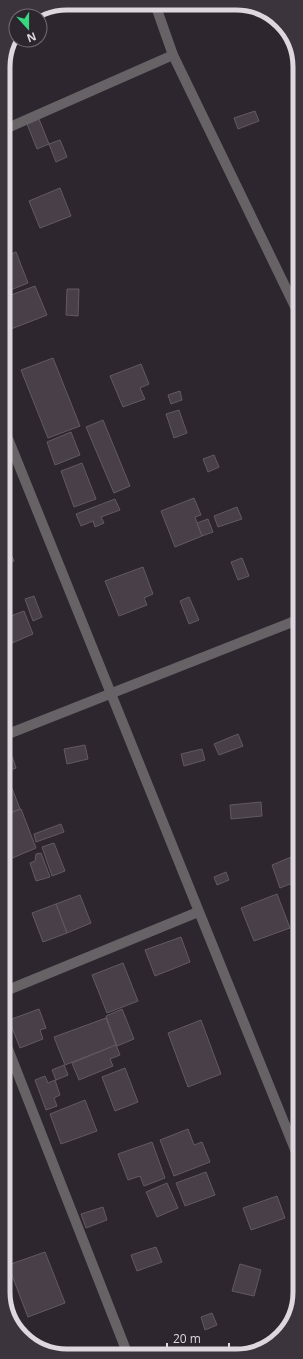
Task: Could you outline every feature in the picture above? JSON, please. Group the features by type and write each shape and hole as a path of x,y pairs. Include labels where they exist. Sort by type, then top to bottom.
{"street":[{"path":"157,10 173,55 293,303"},
{"path":"10,127 173,55"},
{"path":"10,443 293,1145"},
{"path":"10,733 293,622"},
{"path":"10,990 198,912"},
{"path":"10,1051 126,1349"}],"building":[{"path":"255,111 259,121 238,129 234,118"},
{"path":"39,119 49,144 37,149 27,124"},
{"path":"60,140 67,157 56,162 49,144"},
{"path":"60,188 71,216 40,228 29,201"},
{"path":"16,252 28,283 10,290 10,254"},
{"path":"35,286 47,315 10,329 10,295"},
{"path":"67,289 79,289 78,316 66,315"},
{"path":"53,358 80,426 48,438 21,370"},
{"path":"141,364 149,384 140,388 145,399 123,407 110,376"},
{"path":"180,391 182,400 171,404 168,395"},
{"path":"179,410 187,433 174,438 166,414"},
{"path":"103,420 130,486 114,493 86,427"},
{"path":"71,432 80,455 55,465 47,442"},
{"path":"214,455 219,467 208,472 203,459"},
{"path":"82,463 96,499 74,507 61,471"},
{"path":"194,498 201,515 195,517 202,536 175,547 161,511"},
{"path":"115,499 120,510 101,517 104,523 95,527 93,521 81,526 76,514"},
{"path":"237,507 242,519 218,527 214,516"},
{"path":"208,519 213,532 202,536 197,523"},
{"path":"10,552 14,561 10,562"},
{"path":"242,558 249,576 238,580 231,562"},
{"path":"143,567 153,594 144,598 147,605 119,616 105,581"},
{"path":"34,596 42,617 33,621 25,599"},
{"path":"189,597 199,620 189,624 180,601"},
{"path":"24,611 33,634 10,644 10,616"},
{"path":"238,734 243,746 219,755 214,744"},
{"path":"85,745 88,759 67,764 64,749"},
{"path":"202,749 205,760 184,766 181,754"},
{"path":"12,756 16,768 10,770 10,757"},
{"path":"12,788 20,809 10,813 10,789"},
{"path":"261,802 262,816 231,819 230,805"},
{"path":"21,809 36,848 10,859 10,813"},
{"path":"61,824 64,832 36,842 34,834"},
{"path":"54,843 65,871 52,876 42,847"},
{"path":"41,853 50,877 36,881 30,863 35,861 36,854"},
{"path":"293,856 293,883 280,888 272,865"},
{"path":"226,872 229,880 217,885 214,877"},
{"path":"277,894 290,928 254,941 241,908"},
{"path":"80,895 91,923 67,933 56,904"},
{"path":"56,904 67,933 43,942 32,913"},
{"path":"181,937 190,962 155,976 145,950"},
{"path":"123,963 138,1001 107,1013 92,975"},
{"path":"39,1009 46,1028 40,1030 43,1039 20,1048 10,1020"},
{"path":"122,1009 134,1039 117,1046 106,1016"},
{"path":"106,1018 116,1045 65,1065 54,1037"},
{"path":"201,1020 221,1074 188,1087 168,1033"},
{"path":"116,1045 120,1055 110,1059 113,1066 79,1080 72,1063"},
{"path":"64,1065 68,1075 56,1080 52,1070"},
{"path":"125,1068 138,1102 115,1111 102,1077"},
{"path":"45,1076 48,1083 55,1080 60,1095 54,1098 57,1106 46,1110 35,1080"},
{"path":"85,1100 97,1131 61,1144 50,1114"},
{"path":"188,1129 194,1145 202,1142 210,1162 174,1176 160,1140"},
{"path":"152,1142 165,1178 144,1186 140,1176 128,1180 118,1154"},
{"path":"206,1172 215,1195 185,1206 176,1183"},
{"path":"167,1183 178,1208 157,1217 146,1192"},
{"path":"277,1196 285,1218 251,1230 243,1208"},
{"path":"103,1207 107,1220 86,1228 81,1214"},
{"path":"156,1247 162,1262 137,1271 131,1255"},
{"path":"45,1252 65,1303 28,1317 10,1270 10,1264"},
{"path":"240,1264 261,1270 254,1296 232,1291"},
{"path":"212,1313 217,1325 205,1330 201,1317"}]}
